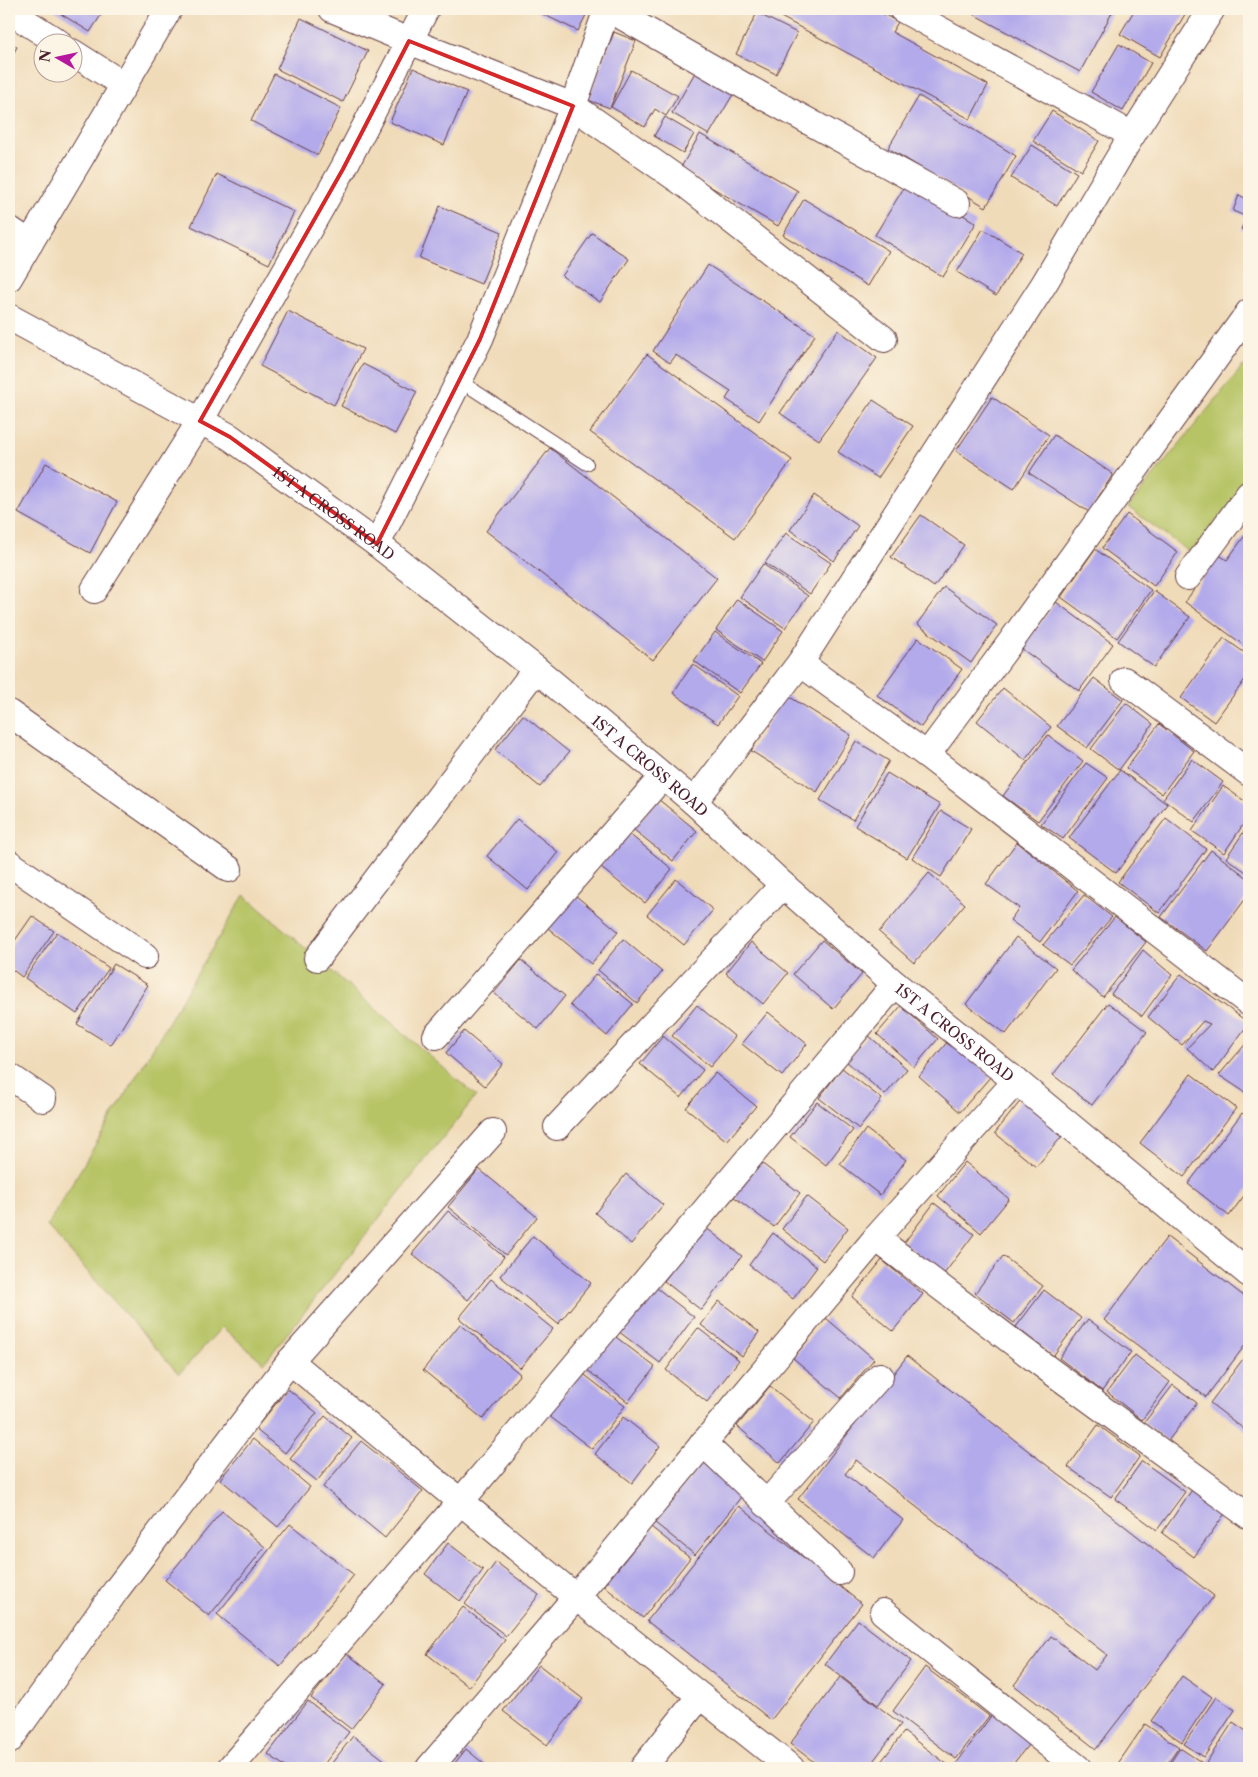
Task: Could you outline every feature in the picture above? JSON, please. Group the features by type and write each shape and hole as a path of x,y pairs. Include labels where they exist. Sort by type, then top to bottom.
{"street":[{"path":"9,278 19,236 124,85 169,9"},
{"path":"332,9 573,106 686,185 884,338"},
{"path":"94,590 200,421 343,169 426,9"},
{"path":"378,544 480,340 573,106 608,9 957,203"},
{"path":"902,9 1132,135"},
{"path":"694,802 800,663 1044,284 1132,135 1212,9"},
{"path":"9,11 42,32"},
{"path":"82,58 124,85"},
{"path":"927,755 1010,644 1249,312"},
{"name":"1ST A CROSS ROAD","path":"9,317 230,437 378,544 536,669 694,802 783,885 895,984 1016,1081 1249,1274"},
{"path":"1188,577 1249,494"},
{"path":"800,663 927,755 1249,1003"},
{"path":"316,958 536,669"},
{"path":"1124,680 1249,773"},
{"path":"9,713 229,870"},
{"path":"436,1036 663,776"},
{"path":"9,863 145,956"},
{"path":"558,1127 783,885"},
{"path":"230,1768 461,1502 895,984"},
{"path":"9,1076 43,1099"},
{"path":"429,1768 576,1597 876,1238 1016,1081"},
{"path":"9,1741 117,1589 290,1361 492,1132"},
{"path":"876,1238 1048,1369 1249,1516"},
{"path":"290,1361 576,1597 791,1768"},
{"path":"766,1504 880,1376"},
{"path":"703,1443 839,1572"},
{"path":"883,1612 1078,1768"},
{"path":"643,1768 700,1696"}],"lane":[{"path":"460,381 587,464"}],"highlighted area":[{"path":"409,41 573,106 480,339 377,544 230,437 200,421 343,169"}],"green space":[{"path":"1243,366 1249,369 1249,482 1192,554 1128,507"},
{"path":"244,895 476,1096 264,1363 222,1327 179,1374 47,1226"}],"building":[{"path":"53,9 105,9 90,32"},
{"path":"532,9 589,9 578,31"},
{"path":"766,9 850,9 854,11 855,9 874,9 898,22 892,32 988,85 970,119"},
{"path":"964,9 1114,9 1080,72"},
{"path":"1135,9 1188,9 1160,57 1120,34"},
{"path":"757,13 797,33 776,74 736,54"},
{"path":"301,18 368,51 343,102 277,69"},
{"path":"614,32 636,41 610,108 588,100"},
{"path":"9,42 17,47 9,61"},
{"path":"1119,44 1151,63 1123,111 1091,92"},
{"path":"413,68 467,92 444,145 390,122"},
{"path":"697,69 735,91 709,135 672,113"},
{"path":"631,70 678,96 666,116 655,109 645,127 611,107"},
{"path":"274,74 341,108 318,155 251,121"},
{"path":"919,96 1016,156 986,207 888,148"},
{"path":"1052,111 1099,141 1081,171 1033,141"},
{"path":"665,117 694,134 683,153 654,136"},
{"path":"700,134 798,191 778,226 680,169"},
{"path":"1032,145 1077,173 1057,206 1011,178"},
{"path":"217,174 294,212 269,264 191,226"},
{"path":"908,181 976,223 943,277 875,235"},
{"path":"1239,195 1249,200 1249,233 1241,229 1247,217 1233,211"},
{"path":"804,199 889,251 868,286 783,235"},
{"path":"440,206 502,232 481,284 419,258"},
{"path":"983,229 1022,253 996,296 957,272"},
{"path":"592,233 629,259 600,302 562,276"},
{"path":"708,265 815,335 759,421 726,399 731,391 676,355 670,363 653,351"},
{"path":"288,311 363,349 334,405 260,366"},
{"path":"838,330 877,358 819,440 780,413"},
{"path":"647,354 792,460 735,538 590,432"},
{"path":"363,364 417,392 395,434 341,406"},
{"path":"992,397 1049,435 1014,489 956,451"},
{"path":"873,400 913,426 878,478 838,452"},
{"path":"1054,435 1113,474 1089,512 1029,473"},
{"path":"550,448 717,578 653,660 486,531"},
{"path":"46,463 117,502 90,553 18,513"},
{"path":"814,495 858,526 834,561 790,530"},
{"path":"1127,514 1178,552 1154,586 1102,548"},
{"path":"921,515 964,545 934,587 891,557"},
{"path":"1249,530 1249,649 1185,602 1219,555 1227,560"},
{"path":"786,533 831,563 810,594 765,563"},
{"path":"1095,549 1151,590 1117,638 1061,597"},
{"path":"763,564 808,596 785,628 740,597"},
{"path":"944,587 997,625 971,663 917,624"},
{"path":"1154,591 1190,617 1154,667 1118,641"},
{"path":"737,599 783,631 762,662 716,630"},
{"path":"1056,602 1113,644 1079,691 1022,649"},
{"path":"715,632 761,664 740,693 694,661"},
{"path":"918,638 962,669 921,727 877,695"},
{"path":"1224,638 1249,656 1249,674 1214,722 1181,698"},
{"path":"693,664 738,696 718,724 673,693"},
{"path":"1094,678 1123,700 1087,748 1057,726"},
{"path":"1003,688 1051,727 1025,760 977,721"},
{"path":"785,694 851,735 817,792 751,751"},
{"path":"1126,703 1153,724 1119,770 1091,749"},
{"path":"523,715 569,752 540,787 495,750"},
{"path":"1159,724 1194,751 1162,794 1126,768"},
{"path":"1048,735 1083,761 1038,821 1003,796"},
{"path":"856,741 889,761 853,820 820,800"},
{"path":"1192,759 1223,782 1194,822 1163,799"},
{"path":"1086,763 1108,778 1063,839 1041,824"},
{"path":"1120,770 1167,804 1116,873 1069,838"},
{"path":"887,773 940,805 907,858 855,826"},
{"path":"1223,786 1249,804 1249,816 1224,853 1192,831"},
{"path":"658,799 697,831 673,861 633,829"},
{"path":"941,811 971,829 941,877 912,858"},
{"path":"1166,818 1206,849 1159,913 1118,882"},
{"path":"517,819 558,852 528,890 487,856"},
{"path":"1249,824 1249,874 1226,858"},
{"path":"628,833 672,869 645,903 600,867"},
{"path":"1017,842 1078,891 1040,942 1010,920 1019,908 986,884"},
{"path":"1211,850 1249,879 1249,894 1207,951 1161,917"},
{"path":"929,873 965,904 914,963 879,932"},
{"path":"676,879 713,910 684,945 647,915"},
{"path":"575,895 618,931 591,964 548,928"},
{"path":"1084,895 1112,917 1070,965 1043,945"},
{"path":"32,916 54,931 22,977 9,967 9,949"},
{"path":"1115,917 1146,942 1103,997 1071,970"},
{"path":"57,932 109,968 77,1014 25,978"},
{"path":"1016,937 1056,968 1006,1034 966,1004"},
{"path":"623,939 662,972 637,1003 598,970"},
{"path":"822,940 862,974 833,1009 793,974"},
{"path":"751,942 788,973 763,1004 726,973"},
{"path":"1143,950 1172,975 1142,1016 1111,994"},
{"path":"521,960 565,996 538,1029 494,993"},
{"path":"114,964 148,985 111,1045 77,1024"},
{"path":"596,974 633,1004 607,1036 570,1005"},
{"path":"1181,974 1249,1023 1213,1072 1187,1048 1210,1024 1203,1021 1182,1045 1148,1017"},
{"path":"1108,1003 1147,1032 1092,1105 1053,1075"},
{"path":"697,1005 735,1037 710,1067 672,1036"},
{"path":"901,1006 938,1039 914,1067 877,1034"},
{"path":"768,1012 807,1044 782,1076 742,1044"},
{"path":"464,1031 503,1064 485,1086 446,1053"},
{"path":"868,1035 907,1069 885,1095 846,1061"},
{"path":"663,1036 703,1070 681,1098 640,1064"},
{"path":"949,1040 991,1076 960,1112 919,1076"},
{"path":"1249,1040 1249,1095 1219,1075"},
{"path":"842,1068 882,1099 859,1129 819,1098"},
{"path":"715,1073 756,1106 727,1141 686,1108"},
{"path":"1191,1074 1236,1108 1184,1177 1140,1143"},
{"path":"1022,1099 1064,1134 1036,1167 995,1133"},
{"path":"817,1102 853,1130 826,1165 790,1137"},
{"path":"1242,1113 1249,1119 1249,1189 1229,1216 1188,1184"},
{"path":"866,1129 906,1160 880,1195 840,1164"},
{"path":"760,1162 800,1193 774,1227 733,1196"},
{"path":"965,1162 1009,1199 981,1233 938,1196"},
{"path":"479,1169 537,1217 506,1255 448,1207"},
{"path":"626,1174 663,1205 631,1244 595,1213"},
{"path":"807,1196 848,1228 823,1261 782,1229"},
{"path":"934,1203 974,1234 944,1274 904,1243"},
{"path":"448,1211 504,1257 468,1300 412,1254"},
{"path":"705,1227 742,1256 701,1310 664,1281"},
{"path":"773,1233 817,1267 793,1299 749,1265"},
{"path":"533,1236 591,1283 558,1324 500,1276"},
{"path":"1167,1237 1249,1300 1249,1340 1206,1397 1104,1320"},
{"path":"1003,1256 1043,1286 1014,1323 975,1293"},
{"path":"882,1260 923,1294 893,1331 852,1297"},
{"path":"491,1279 553,1329 520,1368 459,1318"},
{"path":"653,1285 694,1317 660,1363 618,1331"},
{"path":"1044,1290 1081,1318 1053,1356 1016,1327"},
{"path":"719,1301 759,1332 742,1356 701,1325"},
{"path":"826,1318 874,1359 841,1398 793,1358"},
{"path":"1088,1319 1131,1352 1102,1391 1059,1358"},
{"path":"460,1324 520,1374 483,1419 423,1370"},
{"path":"698,1328 739,1360 707,1402 666,1370"},
{"path":"612,1334 655,1367 628,1402 586,1369"},
{"path":"1249,1351 1249,1433 1210,1403"},
{"path":"1135,1355 1170,1382 1142,1420 1107,1392"},
{"path":"907,1356 1214,1596 1096,1749 1014,1685 1051,1636 1095,1670 1107,1655 856,1460 845,1474 903,1520 874,1558 798,1499"},
{"path":"581,1372 625,1406 592,1449 548,1415"},
{"path":"1173,1385 1197,1403 1168,1441 1144,1423"},
{"path":"770,1386 814,1422 780,1463 737,1426"},
{"path":"288,1389 317,1413 285,1453 255,1429"},
{"path":"325,1416 352,1438 317,1481 290,1459"},
{"path":"623,1417 660,1446 632,1483 595,1454"},
{"path":"1098,1425 1140,1456 1111,1497 1068,1467"},
{"path":"253,1439 310,1487 278,1527 220,1479"},
{"path":"361,1441 423,1491 385,1538 323,1487"},
{"path":"704,1460 745,1492 695,1555 654,1522"},
{"path":"1142,1461 1185,1492 1157,1530 1115,1499"},
{"path":"1196,1484 1229,1508 1194,1557 1162,1533"},
{"path":"739,1506 862,1604 771,1720 647,1621"},
{"path":"222,1511 265,1547 209,1616 165,1580"},
{"path":"290,1524 354,1575 280,1666 217,1614"},
{"path":"651,1527 690,1558 643,1618 604,1586"},
{"path":"448,1543 483,1570 460,1601 425,1574"},
{"path":"496,1562 539,1595 506,1636 465,1604"},
{"path":"463,1607 505,1640 469,1687 427,1654"},
{"path":"858,1620 911,1661 878,1705 825,1664"},
{"path":"346,1653 386,1684 351,1729 311,1698"},
{"path":"539,1665 583,1699 547,1745 503,1711"},
{"path":"925,1667 989,1716 956,1759 893,1711"},
{"path":"1182,1676 1212,1697 1182,1742 1151,1721"},
{"path":"840,1677 901,1724 868,1768 822,1768 790,1744"},
{"path":"1216,1697 1235,1710 1204,1757 1184,1744"},
{"path":"308,1701 349,1732 321,1768 287,1768 268,1754"},
{"path":"994,1712 1032,1740 1010,1768 962,1768 956,1764"},
{"path":"1233,1722 1249,1733 1249,1765 1247,1768 1214,1768 1206,1763"},
{"path":"1145,1724 1179,1747 1165,1768 1115,1768"},
{"path":"904,1732 952,1768 876,1768"},
{"path":"353,1736 395,1768 328,1768"},
{"path":"1180,1748 1201,1762 1196,1768 1167,1768"},
{"path":"466,1749 489,1768 451,1768"}]}
